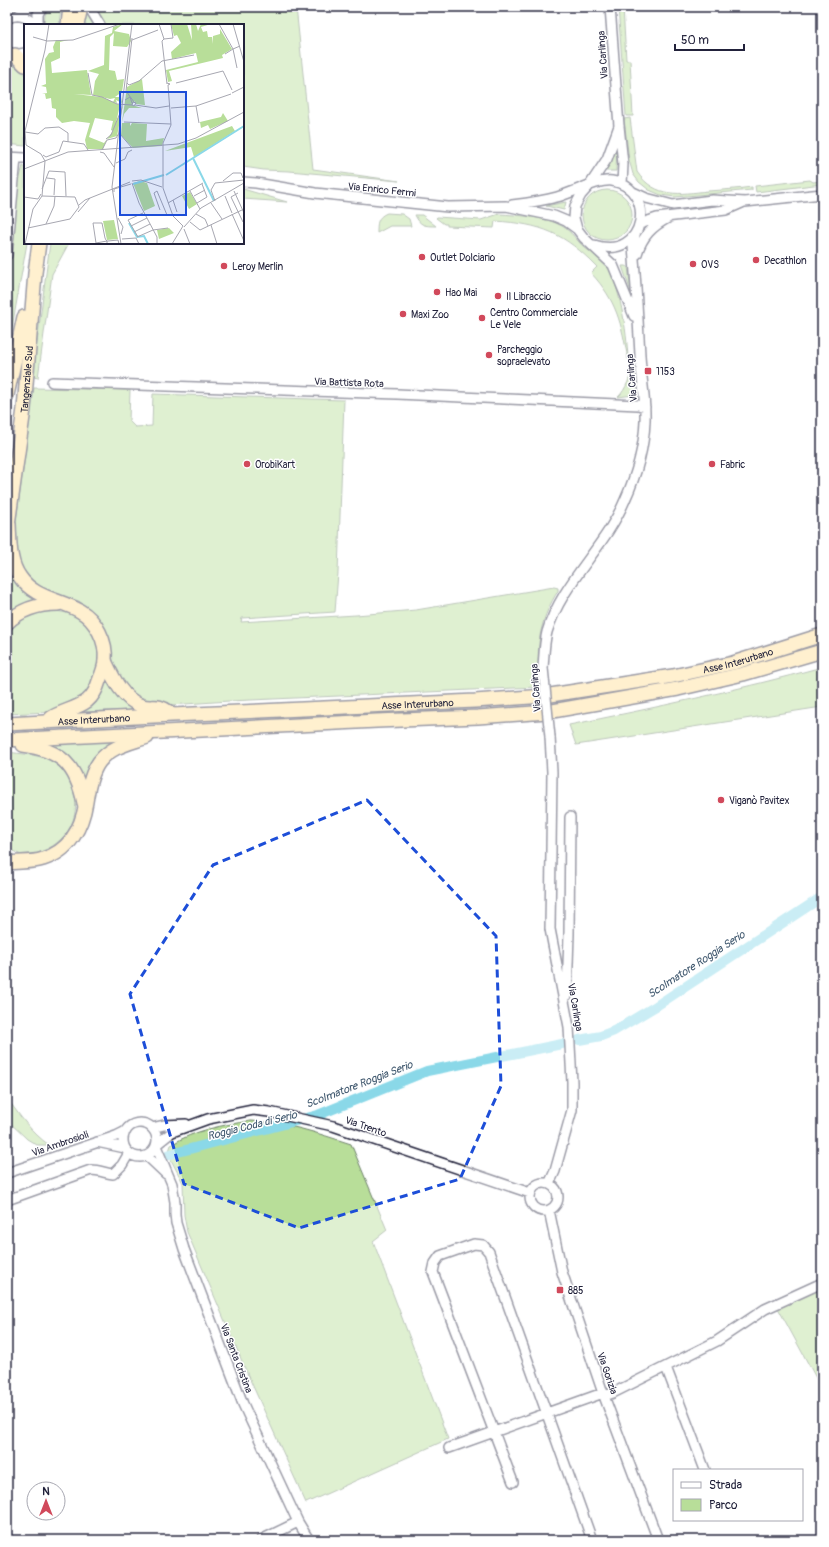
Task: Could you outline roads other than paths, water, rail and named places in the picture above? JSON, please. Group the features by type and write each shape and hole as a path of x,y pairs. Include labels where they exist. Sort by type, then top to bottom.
{"highway":[{"path":"68,24 70,7"},
{"path":"77,24 80,7"},
{"path":"16,53 24,64"},
{"path":"7,395 34,273 39,244"},
{"name":"Tangenziale Sud","path":"34,273 24,409 8,527 11,559 20,577 33,591 81,612 88,617 95,625 102,642 105,661"},
{"path":"7,622 24,610 47,605 64,604"},
{"name":"Asse Interurbano","path":"7,724 172,715 475,702 544,696 673,676 733,663 822,635"},
{"name":"Asse Interurbano","path":"7,740 478,717 547,712 685,687 743,674 822,651"},
{"path":"105,661 124,694 142,706 162,707 172,715"},
{"path":"46,721 58,714 72,710 88,700 98,684 105,661"},
{"path":"7,863 43,859 64,847 75,835 81,825 90,781 99,761 118,746 162,732"},
{"path":"7,743 49,750 63,760 71,769 76,778 85,808"},
{"path":"7,855 21,861"}],"street":[{"path":"7,19 16,16 31,7"},
{"path":"36,24 38,14 42,7"},
{"path":"89,7 99,24"},
{"name":"Via Carlinga","path":"610,7 619,126 624,164 622,184"},
{"path":"16,16 28,18 35,24"},
{"name":"Via Carlinga","path":"619,126 607,159 589,186 581,195 575,206 574,218 577,229 584,238 613,265 627,295 638,327"},
{"path":"7,153 16,158 7,254"},
{"name":"Via Enrico Fermi","path":"244,178 256,183"},
{"path":"589,186 600,182 611,181 622,184 633,192 646,198 673,205 712,200 744,202 822,194"},
{"name":"Via Enrico Fermi","path":"244,182 314,193 448,207 506,206 556,197 589,186"},
{"name":"Via Carlinga","path":"549,1184 555,1171 572,1110 571,1046 566,1007 550,929 552,799 550,737 543,668 545,643 547,632 558,605 569,584 614,521 625,500 636,471 643,443 645,407 633,246 635,235 640,224 641,208 633,192"},
{"path":"640,224 657,218 726,210 744,202"},
{"name":"Via Enrico Fermi","path":"506,206 554,216 566,221 577,229"},
{"name":"Via Carlinga","path":"635,265 640,243 648,233 660,223 673,216"},
{"path":"592,245 604,248 615,248 626,243 635,235"},
{"name":"Via Battista Rota","path":"52,382 397,394 638,405 645,407"},
{"path":"566,1007 570,934 570,817"},
{"name":"Via Trento","path":"157,1145 172,1132 191,1124 254,1110 295,1117 333,1126 530,1193"},
{"path":"7,1200 91,1170 99,1170 114,1174 122,1166 151,1154 157,1145 157,1135 148,1125 138,1124 130,1127 126,1131 124,1139 127,1150 122,1166"},
{"name":"Via Trento","path":"152,1128 164,1125 191,1124"},
{"name":"Via Ambrosioli","path":"7,1173 126,1131"},
{"name":"Via Ambrosioli","path":"97,1142 127,1150"},
{"name":"Via Santa Cristina","path":"157,1145 174,1192 175,1219 184,1249 243,1404 298,1522 309,1540"},
{"path":"127,1150 143,1157 168,1175"},
{"path":"545,1183 549,1184 554,1187 558,1197 554,1207 549,1210 539,1210 531,1203 530,1193 536,1186 545,1183"},
{"name":"Via Gorizia","path":"549,1210 562,1272 604,1395 658,1540"},
{"path":"513,1482 433,1272 435,1263 440,1256 474,1244 483,1245 489,1252 592,1540"},
{"path":"449,1448 613,1393 717,1341 765,1309 822,1283"},
{"path":"666,1367 705,1469"},
{"path":"261,1540 298,1522"}],"waterway":[{"name":"Roggia Coda di Serio","path":"579,1040 601,1036 614,1031 656,1006 822,897"},
{"name":"Scolmatore Roggia Serio","path":"167,1155 318,1115 427,1071 562,1044"}],"place":[{"name":"Outlet Dolciario","path":"422,257"},
{"name":"Decathlon","path":"756,260"},
{"name":"OVS","path":"693,264"},
{"name":"Leroy Merlin","path":"224,266"},
{"name":"Hao Mai","path":"437,292"},
{"name":"Il Libraccio","path":"498,296"},
{"name":"Maxi Zoo","path":"403,314"},
{"name":"Centro Commerciale Le Vele","path":"482,318"},
{"name":"Parcheggio sopraelevato","path":"489,355"},
{"name":"1153","path":"648,371"},
{"name":"OrobiKart","path":"247,464"},
{"name":"Fabric","path":"712,464"},
{"name":"Viganò Pavitex","path":"721,800"},
{"name":"885","path":"560,1290"}]}
